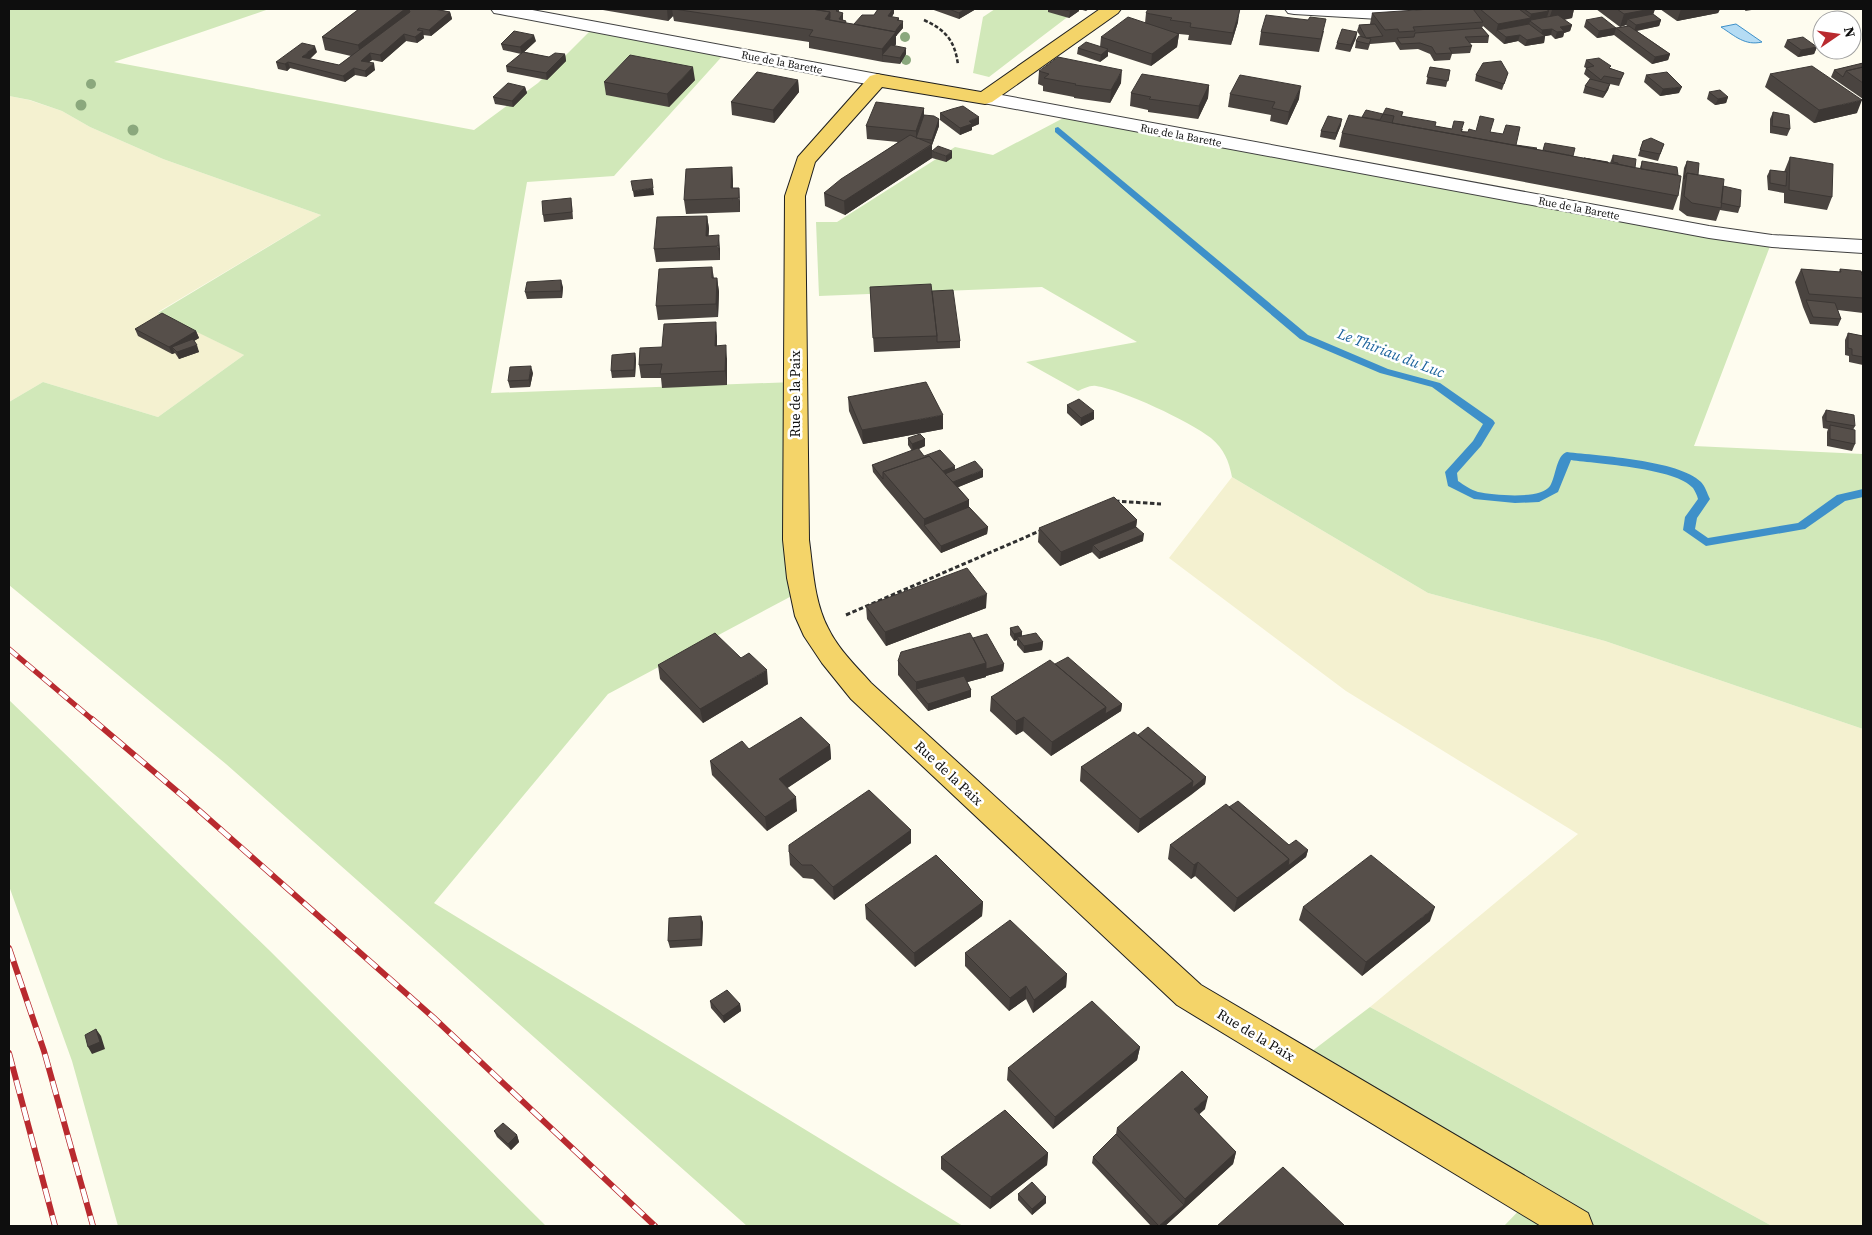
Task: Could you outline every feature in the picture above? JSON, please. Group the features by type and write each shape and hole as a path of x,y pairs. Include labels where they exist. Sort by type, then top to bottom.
{"main road":[{"path":"985,98 1112,9"},
{"name":"Rue de la Barette","path":"877,80 985,98"},
{"name":"Rue de la Paix","path":"877,80 805,161 794,196 796,540 809,618 829,654 861,691 1189,995 1575,1226"}],"street":[{"name":"Rue de la Barette","path":"500,9 877,80"},
{"path":"1294,9 1379,14 1438,9"},
{"name":"Rue de la Barette","path":"985,98 1709,232 1772,241 1863,247"}],"path":[{"path":"924,20 942,27 952,39 957,52 959,67 948,92"},
{"path":"1107,502 1124,500 1161,504"},
{"path":"816,628 1044,530"}],"shaded area":[{"path":"9,96 29,100 62,111 90,127 163,159 321,215 158,312 244,355 158,417 43,382 9,402"},
{"path":"1232,477 1428,593 1605,641 1863,729 1863,1226 1772,1226 1370,1007 1578,834 1346,691 1169,558"}],"green space":[{"path":"9,9 269,9 114,62 474,130 538,83 594,27 726,52 614,176 527,182 491,393 795,382 803,590 608,694 434,903 963,1226 747,1226 226,764 9,585 9,402 43,382 158,417 244,355 158,313 321,215 163,159 90,127 62,111 30,100 9,96"},
{"path":"995,9 1078,9 989,77 973,73 983,17"},
{"path":"1071,114 1772,241 1694,446 1863,454 1863,729 1605,641 1428,593 1232,477 1223,451 1219,446 1211,438 1188,423 1122,393 1094,386 1078,391 1026,362 1137,342 1042,287 819,296 816,222 837,222 955,147 993,155"},
{"path":"9,700 269,950 546,1226 118,1226 72,1061 9,886"},
{"path":"1370,1007 1772,1226 1504,1226 1530,1199 1299,1061"}],"water":[{"path":"1736,24 1762,42 1750,43 1736,37 1721,27"}],"building":[{"path":"359,9 405,9 358,45 322,37"},
{"path":"409,9 434,9 450,12 429,30 419,28 417,30 423,31 415,37 404,34 380,55 370,53 361,61 374,63 365,71 354,68 343,76 288,62 285,64 276,62 302,43 315,46 302,57 339,65 410,12"},
{"path":"674,9 812,9 830,12 825,19 896,32 882,49 809,36 813,30"},
{"path":"812,9 838,9 836,11 843,13 839,19 846,21 845,23 829,20 830,12"},
{"path":"878,9 893,9 888,16 899,18 897,20 903,21 896,32 854,24 862,15 874,15"},
{"path":"949,9 965,9 959,13"},
{"path":"1148,9 1240,9 1233,33 1190,27 1191,23 1170,20 1172,18 1146,13"},
{"path":"1431,9 1473,9 1483,22 1413,27 1415,31 1399,32 1398,29 1385,30 1372,13"},
{"path":"1480,9 1519,9 1531,18 1498,24"},
{"path":"1524,9 1546,9 1549,11 1531,14"},
{"path":"1617,9 1651,9 1624,14"},
{"path":"1653,14 1661,20 1636,25 1628,19"},
{"path":"1266,15 1308,20 1310,17 1326,19 1321,39 1261,32"},
{"path":"1558,15 1572,25 1560,27 1564,31 1557,32 1552,29 1542,30 1530,21 1531,20"},
{"path":"1128,17 1179,34 1152,54 1101,37"},
{"path":"1602,17 1616,28 1599,31 1586,20"},
{"path":"1375,24 1383,36 1366,38 1359,25"},
{"path":"1529,24 1545,36 1527,40 1520,35 1506,37 1497,30"},
{"path":"1629,26 1670,54 1655,57 1616,28"},
{"path":"1482,28 1489,36 1465,37 1472,46 1449,48 1452,53 1436,54 1432,47 1420,43 1401,44 1397,38 1414,37 1415,33"},
{"path":"1342,29 1357,32 1351,45 1337,43"},
{"path":"514,31 534,35 520,47 501,44"},
{"path":"1359,36 1371,39 1369,44 1356,41"},
{"path":"1803,37 1812,43 1812,48 1801,50 1787,40"},
{"path":"1086,42 1108,49 1101,55 1078,48"},
{"path":"891,45 906,48 900,58 882,55"},
{"path":"523,52 549,57 555,53 565,54 546,73 506,66"},
{"path":"630,55 693,67 667,94 604,82"},
{"path":"1058,57 1122,70 1111,90 1044,78 1049,74 1039,71"},
{"path":"1599,58 1611,66 1609,68 1624,73 1621,79 1604,76 1601,80 1586,68 1594,66 1586,60"},
{"path":"1501,61 1508,73 1504,84 1476,75 1483,63"},
{"path":"1863,63 1863,67 1846,71 1843,77 1834,70"},
{"path":"1812,66 1862,100 1819,110 1770,74"},
{"path":"1430,67 1450,70 1448,81 1427,77"},
{"path":"1863,67 1863,83 1846,71"},
{"path":"757,72 798,80 773,110 731,102"},
{"path":"1667,72 1682,87 1663,89 1646,75"},
{"path":"1142,74 1209,85 1199,106 1149,99 1151,97 1131,93"},
{"path":"1240,75 1301,86 1289,112 1272,108 1275,102 1230,94"},
{"path":"1590,79 1610,84 1605,92 1585,86"},
{"path":"508,83 525,87 512,101 493,97"},
{"path":"1720,90 1728,97 1718,99 1709,92"},
{"path":"876,102 924,108 916,131 866,126"},
{"path":"963,106 979,117 969,121 972,124 960,128 940,113 952,109"},
{"path":"1386,108 1403,112 1401,116 1436,122 1435,126 1452,129 1454,121 1464,122 1462,132 1468,132 1469,129 1476,131 1480,116 1494,119 1490,132 1503,134 1506,125 1520,127 1516,145 1537,148 1536,149 1392,123 1394,116 1383,114"},
{"path":"1366,110 1383,114 1380,120 1362,117"},
{"path":"1773,112 1789,115 1790,129 1772,126"},
{"path":"924,115 934,116 939,119 932,140 916,138"},
{"path":"1349,115 1681,176 1678,196 1342,133"},
{"path":"1328,116 1342,119 1336,133 1321,131"},
{"path":"910,135 932,144 844,201 824,193 841,179"},
{"path":"1651,138 1664,144 1660,154 1640,150 1643,141"},
{"path":"1545,143 1575,148 1573,156 1543,150"},
{"path":"938,146 952,151 946,156 932,151"},
{"path":"1613,155 1636,159 1635,168 1613,162"},
{"path":"1790,157 1833,164 1832,197 1789,190"},
{"path":"1642,161 1677,167 1678,175 1641,169"},
{"path":"1687,161 1699,163 1698,175 1687,173 1684,179"},
{"path":"732,167 731,188 739,188 739,198 684,200 686,169"},
{"path":"1770,170 1787,172 1786,186 1770,183"},
{"path":"1687,173 1724,179 1721,208 1692,203 1684,196"},
{"path":"652,179 653,188 633,191 631,181"},
{"path":"1723,186 1741,190 1740,207 1721,203"},
{"path":"571,198 572,212 543,215 542,201"},
{"path":"707,216 706,236 719,235 718,246 654,249 657,217"},
{"path":"712,267 712,278 717,278 716,304 656,306 659,269"},
{"path":"1801,269 1841,272 1840,269 1861,271 1863,277 1863,298 1809,294"},
{"path":"561,280 561,291 525,292 527,282"},
{"path":"931,284 937,336 873,338 870,287"},
{"path":"953,290 960,341 937,342 932,291"},
{"path":"1806,300 1835,303 1841,319 1813,317"},
{"path":"162,313 196,331 169,347 135,329"},
{"path":"716,322 715,346 726,345 725,371 660,374 662,364 639,365 640,348 662,347 664,324"},
{"path":"1848,333 1863,336 1863,357 1852,355 1852,349 1848,348"},
{"path":"193,339 197,345 177,352 172,347"},
{"path":"635,353 634,370 611,371 612,355"},
{"path":"531,366 529,380 508,381 510,367"},
{"path":"926,382 943,415 862,430 848,397"},
{"path":"1079,399 1094,411 1081,418 1067,405"},
{"path":"1826,410 1854,415 1855,426 1826,421"},
{"path":"1830,425 1855,430 1855,444 1830,439"},
{"path":"920,434 925,439 912,444 908,438"},
{"path":"918,448 924,456 940,450 955,466 943,471 929,456 883,472 883,479 872,465"},
{"path":"929,456 969,500 924,519 883,472"},
{"path":"975,461 983,470 953,482 945,474"},
{"path":"1114,497 1137,520 1061,552 1039,528"},
{"path":"969,507 988,527 941,546 924,525"},
{"path":"1136,527 1144,534 1100,552 1093,545"},
{"path":"967,568 987,594 885,632 866,606"},
{"path":"1018,626 1022,632 1014,634 1010,628"},
{"path":"715,633 741,658 749,653 767,670 700,709 658,665"},
{"path":"970,633 986,663 916,682 898,661 901,652"},
{"path":"1036,633 1043,642 1024,646 1017,637"},
{"path":"987,634 1004,664 986,669 986,663 973,638"},
{"path":"1068,657 1122,704 1105,714 1106,707 1055,664"},
{"path":"1050,660 1106,707 1052,742 1024,717 1016,721 991,697"},
{"path":"964,676 971,690 928,704 916,689"},
{"path":"801,717 830,745 779,779 796,797 765,817 710,761 742,741 749,749"},
{"path":"1148,727 1206,777 1192,788 1193,781 1138,735"},
{"path":"1134,732 1193,781 1140,819 1081,767"},
{"path":"869,790 911,830 833,887 812,865 802,865 789,852 789,845"},
{"path":"1238,801 1289,845 1296,840 1308,850 1288,866 1289,859 1229,807"},
{"path":"1226,804 1289,859 1237,898 1198,862 1194,865 1170,845"},
{"path":"936,855 983,902 914,953 865,905"},
{"path":"1371,855 1435,907 1366,962 1303,907"},
{"path":"701,916 701,939 668,941 669,918"},
{"path":"1010,920 1067,974 1034,1000 1026,986 1010,998 965,953"},
{"path":"727,990 740,1004 723,1016 710,1001"},
{"path":"1092,1001 1140,1047 1055,1117 1008,1068"},
{"path":"96,1029 100,1042 88,1047 85,1035"},
{"path":"1182,1071 1208,1097 1194,1109 1236,1152 1185,1199 1117,1128"},
{"path":"1005,1110 1048,1153 991,1197 941,1157"},
{"path":"503,1123 517,1135 508,1144 494,1131"},
{"path":"1116,1134 1184,1205 1159,1226 1093,1157"},
{"path":"1283,1167 1345,1226 1217,1226"},
{"path":"1032,1182 1046,1197 1032,1209 1018,1194"}],"waterway":[{"name":"Le Thiriau du Luc","path":"1058,130 1304,337 1384,371 1436,385 1489,423 1477,443 1451,472 1452,483 1474,495 1515,499 1539,498 1554,489 1567,456 1656,469 1688,478 1698,486 1704,499 1691,517 1689,530 1706,542 1801,526 1841,498 1863,493"}],"railway":[{"path":"9,649 94,721"},
{"path":"92,719 185,798 434,1018 655,1226"},
{"path":"9,948 44,1051 93,1226"},
{"path":"9,1053 55,1226"}]}
